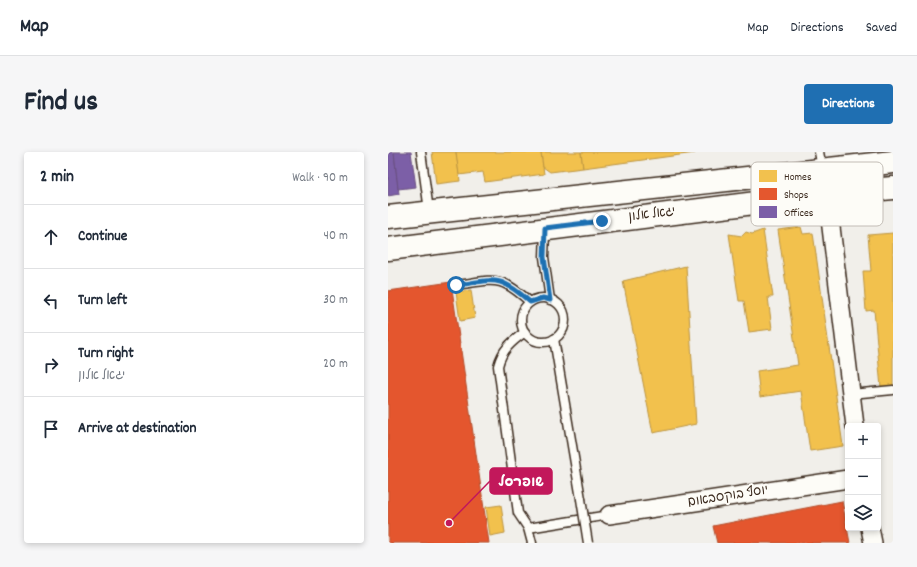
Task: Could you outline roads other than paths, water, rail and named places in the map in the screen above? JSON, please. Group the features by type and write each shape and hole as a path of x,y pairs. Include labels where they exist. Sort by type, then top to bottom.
{"street":[{"name":"יגאל אלון","path":"805,162 820,160 893,162"},
{"name":"יגאל אלון","path":"388,217 751,169"},
{"name":"יגאל אלון","path":"883,189 893,188"},
{"name":"יגאל אלון","path":"388,249 751,203"},
{"path":"831,226 854,423"},
{"name":"יוסף בוקסבאום","path":"608,515 845,479"},
{"path":"871,531 873,543"}],"lane":[{"path":"421,152 429,212"},
{"path":"545,228 544,257 550,300"},
{"path":"456,285 496,280 513,286 530,302"},
{"path":"543,298 550,300 561,308 564,322 559,334 554,339 548,341 535,340 524,332 521,319 522,312 530,302 543,298"},
{"path":"524,332 500,355 498,366 518,513 528,528 532,543"},
{"path":"554,339 588,543"},
{"path":"851,394 893,390"},
{"path":"528,528 608,515"}],"place":[{"name":"שופרסל","path":"449,523"}]}
